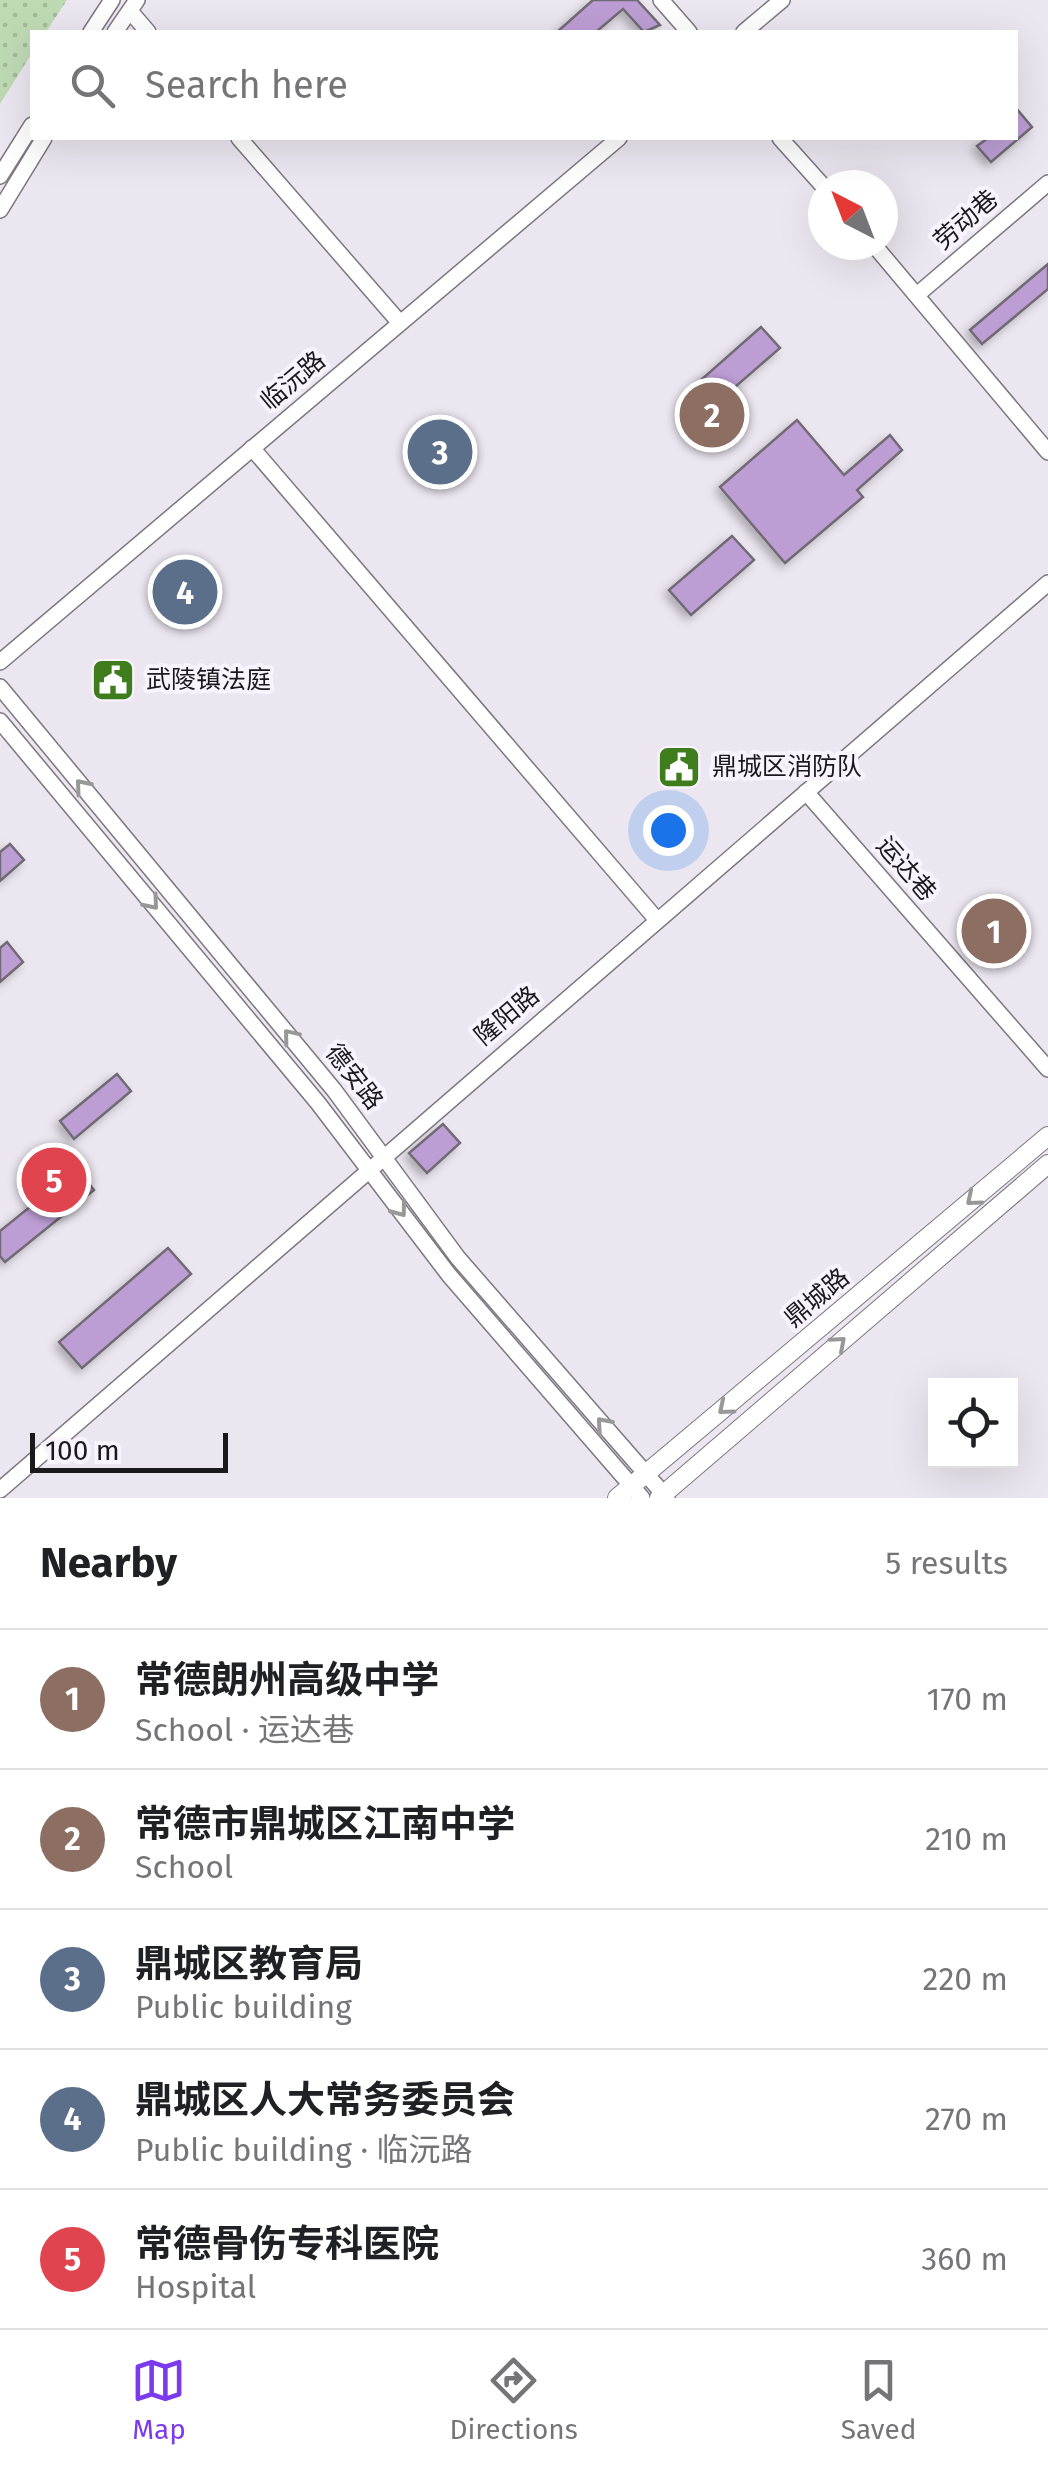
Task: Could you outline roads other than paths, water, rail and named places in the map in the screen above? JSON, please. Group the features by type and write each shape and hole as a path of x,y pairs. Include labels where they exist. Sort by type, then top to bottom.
{"main road":[{"name":"鼎城路","path":"634,1489 1048,1136"},
{"name":"鼎城路","path":"663,1497 1048,1164"}],"street":[{"path":"93,30 112,0"},
{"path":"662,0 687,30"},
{"path":"746,30 782,0"},
{"path":"116,30 133,6 147,30"},
{"path":"0,176 30,128"},
{"path":"0,210 43,140"},
{"path":"242,140 400,322"},
{"name":"临沅路","path":"0,662 616,140"},
{"path":"782,140 809,170"},
{"name":"劳动巷","path":"918,294 1048,182"},
{"path":"887,260 1048,452"},
{"path":"252,448 657,920"},
{"name":"隆阳路","path":"0,1490 368,1167 1048,583"},
{"name":"德安路","path":"0,687 323,1076 634,1489"},
{"name":"德安路","path":"0,720 368,1167 449,1275 634,1489 663,1497"},
{"name":"运达巷","path":"806,792 1048,1068"}],"place":[{"name":"常德市鼎城区江南中学","path":"712,415"},
{"name":"鼎城区教育局","path":"440,452"},
{"name":"鼎城区人大常务委员会","path":"185,592"},
{"name":"武陵镇法庭","path":"113,680"},
{"name":"鼎城区消防队","path":"679,767"},
{"name":"常德朗州高级中学","path":"994,931"},
{"name":"常德骨伤专科医院","path":"54,1180"}]}
